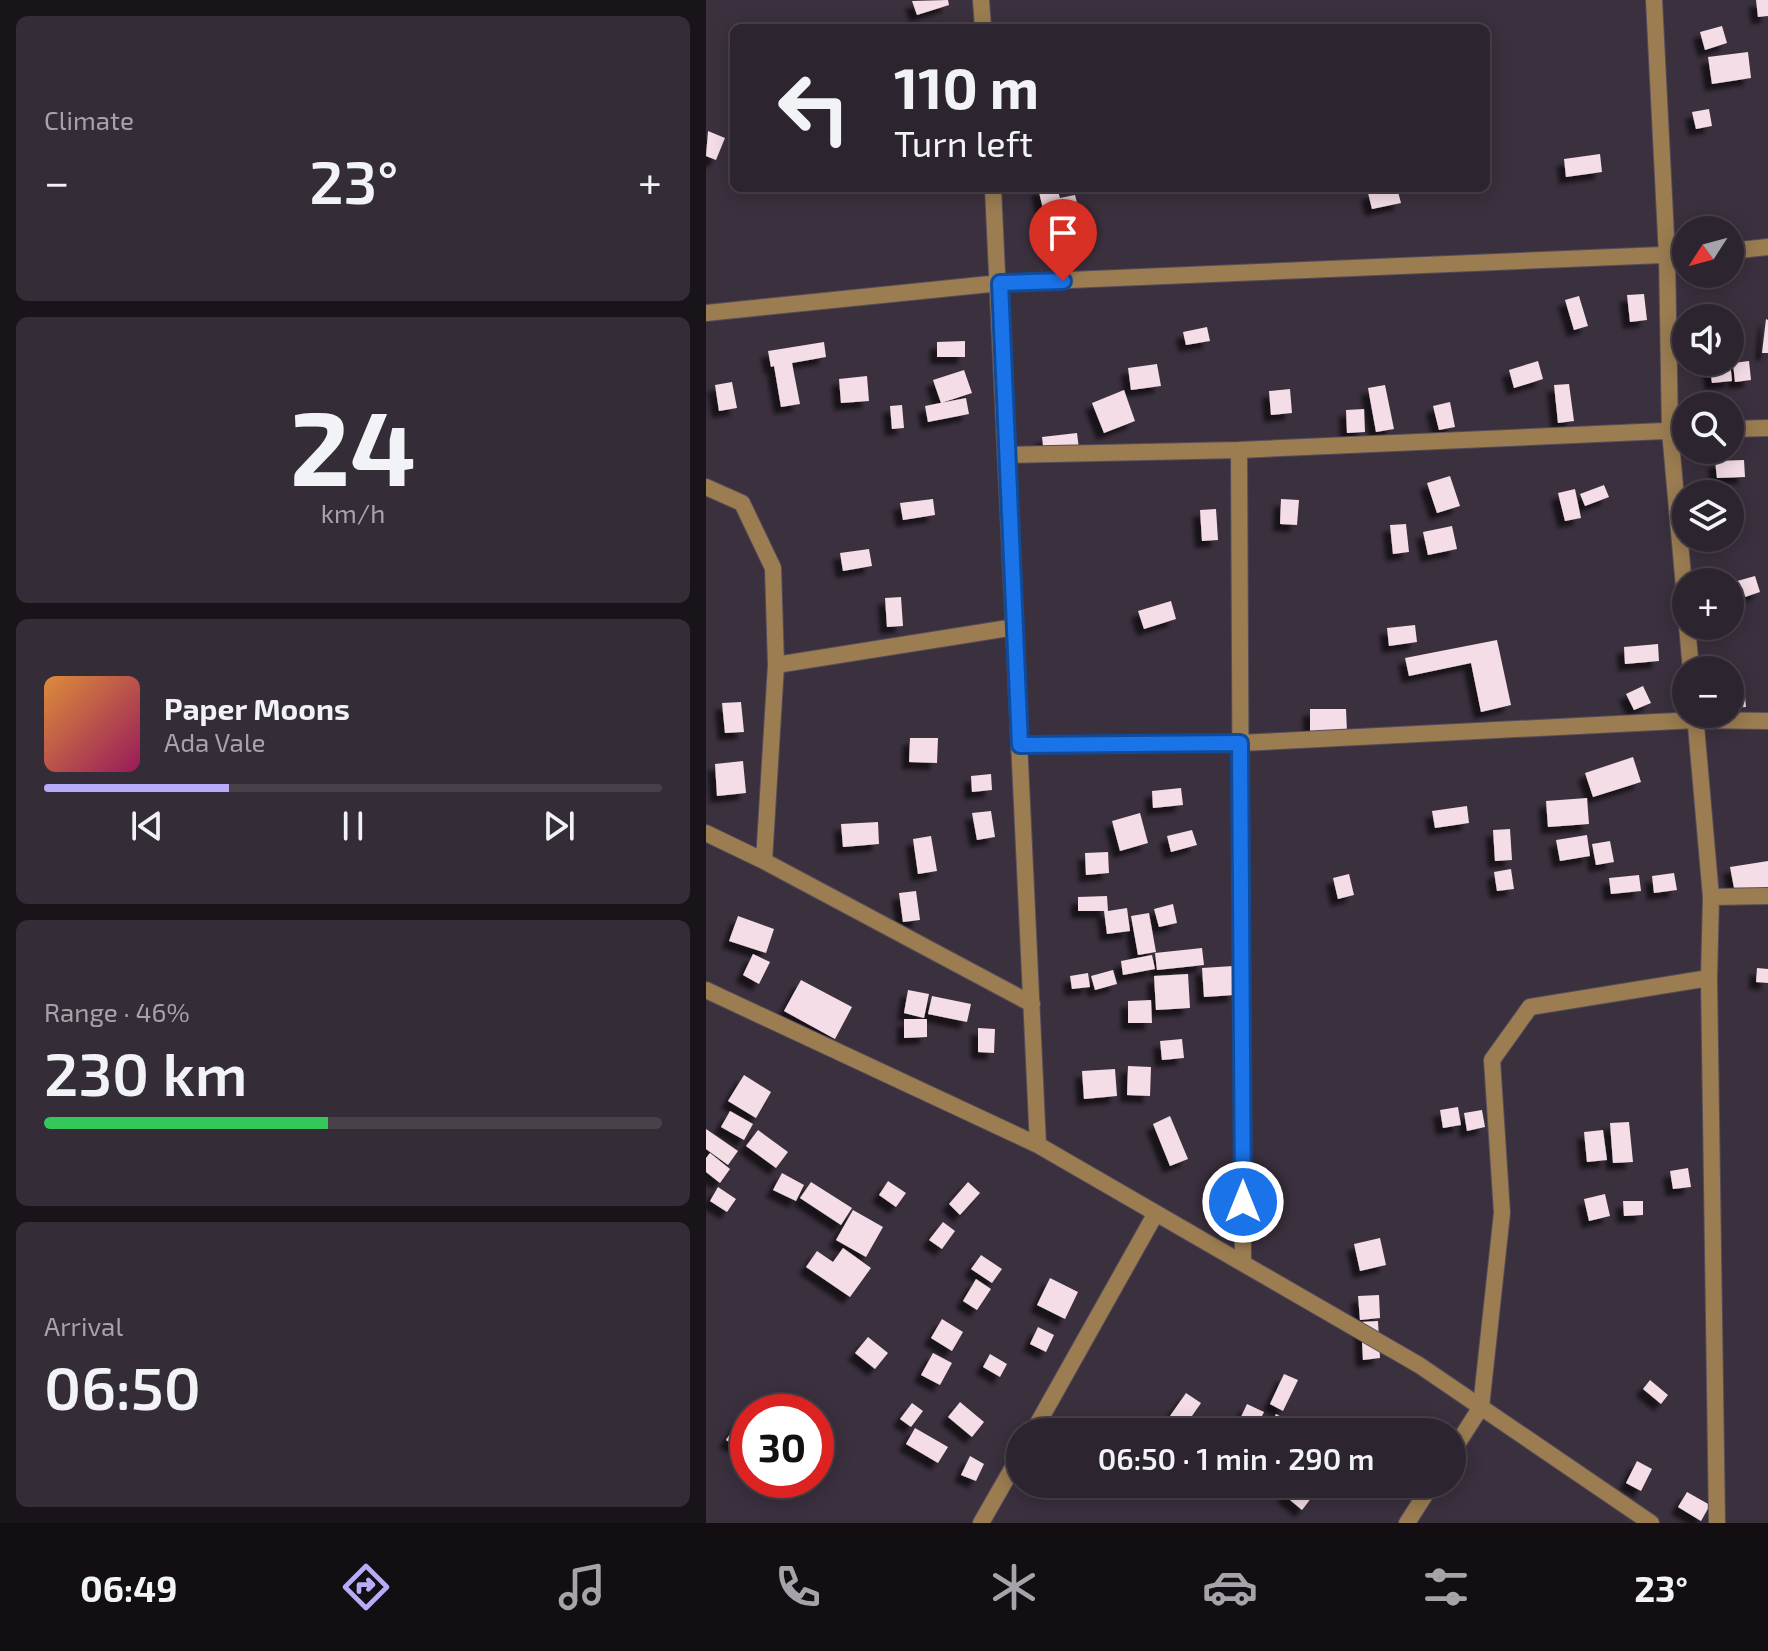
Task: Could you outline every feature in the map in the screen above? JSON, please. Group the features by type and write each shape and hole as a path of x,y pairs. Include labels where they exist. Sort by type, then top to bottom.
{"street":[{"path":"981,0 983,24"},
{"path":"1654,0 1676,392"},
{"path":"993,192 1000,283 1038,1145"},
{"path":"1744,250 1768,247"},
{"path":"706,313 1000,283 1672,255"},
{"path":"1744,429 1768,428"},
{"path":"1007,455 1239,450 1672,430"},
{"path":"1239,450 1243,1263"},
{"path":"1680,464 1684,568"},
{"path":"706,487 742,503 773,568 776,665 764,861"},
{"path":"776,665 1015,627"},
{"path":"1020,745 1240,743 1672,718"},
{"path":"1744,720 1768,721"},
{"path":"1697,728 1711,897 1709,978 1717,1523"},
{"path":"706,833 1032,1004"},
{"path":"1711,897 1768,896"},
{"path":"1466,1430 1481,1407 1502,1213 1492,1060 1530,1007 1709,978"},
{"path":"706,990 1038,1145 1419,1365 1651,1523"},
{"path":"1041,1418 1156,1213"},
{"path":"981,1523 1006,1479"},
{"path":"1407,1523 1423,1498"}],"building":[{"path":"948,0 949,5 917,15 912,1"},
{"path":"1756,0 1768,0 1768,16 1758,17"},
{"path":"1722,26 1727,43 1705,50 1700,32"},
{"path":"1748,52 1751,78 1712,84 1708,57"},
{"path":"1709,109 1712,126 1696,129 1692,112"},
{"path":"708,131 725,138 716,160 706,156"},
{"path":"1600,154 1602,172 1566,177 1564,159"},
{"path":"1039,192 1058,192 1060,198 1075,195 1079,210 1045,217"},
{"path":"1398,192 1401,203 1372,209 1368,193"},
{"path":"1644,294 1647,320 1630,322 1627,295"},
{"path":"1579,296 1588,326 1574,330 1565,300"},
{"path":"1766,319 1768,353 1762,353"},
{"path":"1207,327 1210,341 1186,345 1183,332"},
{"path":"965,341 965,357 937,357 937,342"},
{"path":"824,342 826,357 792,363 800,404 781,407 774,366 771,367 768,351"},
{"path":"1538,361 1543,379 1514,388 1509,370"},
{"path":"1749,361 1751,380 1735,382 1734,376 1744,376 1744,362"},
{"path":"1157,364 1161,386 1131,390 1128,368"},
{"path":"964,370 972,393 941,403 933,380"},
{"path":"867,376 869,401 841,403 839,379"},
{"path":"1711,376 1731,376 1732,381 1712,383"},
{"path":"732,382 737,408 719,411 715,385"},
{"path":"1569,384 1574,421 1558,423 1554,385"},
{"path":"1385,385 1394,429 1376,432 1368,388"},
{"path":"1290,389 1292,413 1271,415 1269,391"},
{"path":"1124,390 1135,421 1104,433 1092,403"},
{"path":"966,398 969,414 928,422 925,406"},
{"path":"1450,402 1455,427 1439,430 1433,406"},
{"path":"902,405 904,428 892,429 890,406"},
{"path":"1364,409 1365,432 1347,433 1346,410"},
{"path":"1077,433 1079,449 1044,453 1042,437"},
{"path":"1744,460 1745,477 1717,478 1715,464 1744,464"},
{"path":"1450,476 1460,506 1437,513 1427,483"},
{"path":"1604,485 1609,497 1585,506 1580,494"},
{"path":"1575,489 1581,518 1565,521 1558,493"},
{"path":"933,499 935,515 903,520 900,503"},
{"path":"1281,499 1299,500 1297,525 1280,524"},
{"path":"1216,509 1218,540 1202,541 1200,510"},
{"path":"1406,524 1409,552 1393,554 1390,525"},
{"path":"1452,526 1457,549 1428,555 1423,532"},
{"path":"869,549 872,566 843,571 840,553"},
{"path":"1755,576 1760,592 1744,597 1744,579"},
{"path":"901,597 903,626 887,627 885,598"},
{"path":"1171,601 1176,619 1144,629 1138,611"},
{"path":"1415,625 1417,642 1389,646 1387,628"},
{"path":"1497,640 1511,705 1481,712 1471,663 1409,676 1405,658"},
{"path":"1658,644 1659,661 1625,664 1624,647"},
{"path":"1643,686 1651,703 1634,710 1626,694"},
{"path":"741,702 744,732 725,733 722,703"},
{"path":"1310,709 1346,709 1347,732 1310,732"},
{"path":"910,738 938,738 937,763 909,762"},
{"path":"1633,757 1641,782 1593,797 1585,773"},
{"path":"743,761 746,793 717,796 715,764"},
{"path":"991,774 992,790 972,792 971,776"},
{"path":"1181,788 1183,805 1153,808 1152,791"},
{"path":"1587,798 1589,824 1548,827 1546,801"},
{"path":"1467,806 1469,823 1435,828 1432,811"},
{"path":"991,811 995,837 977,840 972,813"},
{"path":"1140,813 1148,843 1120,851 1112,821"},
{"path":"878,822 879,844 843,847 841,824"},
{"path":"1510,829 1512,860 1495,861 1493,830"},
{"path":"1192,830 1197,845 1171,852 1167,836"},
{"path":"1587,835 1590,856 1560,861 1556,840"},
{"path":"931,836 937,871 918,874 913,839"},
{"path":"1610,841 1614,862 1596,865 1592,844"},
{"path":"1108,852 1109,873 1086,875 1085,853"},
{"path":"1768,861 1768,887 1735,893 1730,867"},
{"path":"1511,869 1514,889 1497,891 1494,872"},
{"path":"1674,873 1677,890 1654,893 1652,876"},
{"path":"1349,874 1354,895 1338,899 1333,878"},
{"path":"1639,875 1641,891 1611,894 1609,878"},
{"path":"916,891 920,920 903,922 899,893"},
{"path":"1107,896 1108,911 1127,908 1130,931 1107,934 1104,911 1078,911 1078,897"},
{"path":"1173,904 1177,923 1159,927 1154,909"},
{"path":"1149,913 1156,952 1138,955 1131,916"},
{"path":"738,916 774,929 766,953 729,941"},
{"path":"1202,948 1204,965 1157,970 1155,953"},
{"path":"753,954 770,962 759,984 743,975"},
{"path":"1152,955 1155,969 1123,975 1121,961"},
{"path":"1233,966 1235,995 1204,997 1202,968"},
{"path":"1757,968 1768,969 1768,983 1756,982"},
{"path":"1113,970 1117,984 1095,990 1091,976"},
{"path":"1088,973 1090,987 1072,989 1070,976"},
{"path":"1188,974 1190,1008 1156,1010 1154,976"},
{"path":"801,980 852,1007 835,1039 784,1011"},
{"path":"908,990 929,994 924,1018 904,1013"},
{"path":"932,996 971,1004 967,1022 928,1014"},
{"path":"1151,1000 1152,1023 1128,1023 1128,1001"},
{"path":"904,1019 927,1019 927,1037 904,1038"},
{"path":"978,1028 995,1029 994,1053 978,1052"},
{"path":"1182,1039 1184,1058 1162,1060 1160,1041"},
{"path":"1128,1066 1151,1067 1150,1096 1127,1095"},
{"path":"1115,1069 1117,1096 1084,1099 1082,1071"},
{"path":"744,1075 771,1092 756,1118 728,1101"},
{"path":"1458,1107 1461,1125 1443,1128 1440,1110"},
{"path":"1482,1110 1485,1127 1467,1131 1464,1113"},
{"path":"730,1111 753,1124 744,1140 721,1127"},
{"path":"1170,1116 1188,1159 1170,1166 1153,1124"},
{"path":"1629,1122 1633,1162 1613,1163 1610,1123"},
{"path":"706,1129 738,1151 728,1165 706,1149"},
{"path":"758,1130 788,1152 776,1168 746,1146"},
{"path":"1603,1130 1607,1160 1587,1162 1584,1132"},
{"path":"710,1153 730,1169 720,1183 706,1172 706,1158"},
{"path":"1688,1168 1691,1187 1673,1189 1670,1171"},
{"path":"782,1173 804,1185 796,1201 773,1190"},
{"path":"888,1181 906,1193 896,1207 879,1195"},
{"path":"811,1182 852,1208 841,1225 800,1198"},
{"path":"968,1182 980,1193 960,1215 949,1204"},
{"path":"718,1187 736,1199 727,1212 710,1201"},
{"path":"1605,1194 1610,1216 1589,1221 1584,1199"},
{"path":"1623,1201 1643,1201 1643,1215 1624,1216"},
{"path":"853,1210 883,1227 866,1257 836,1240"},
{"path":"943,1222 955,1231 942,1249 929,1240"},
{"path":"1380,1238 1386,1265 1360,1271 1354,1244"},
{"path":"843,1248 871,1268 850,1297 806,1267 817,1251 833,1262"},
{"path":"981,1255 1002,1269 992,1283 971,1269"},
{"path":"1050,1278 1078,1292 1065,1319 1037,1305"},
{"path":"976,1279 991,1289 977,1310 963,1301"},
{"path":"1379,1295 1380,1318 1360,1320 1358,1296"},
{"path":"942,1319 963,1332 952,1351 931,1338"},
{"path":"1378,1321 1380,1358 1363,1360 1361,1322"},
{"path":"1038,1327 1054,1335 1046,1352 1030,1344"},
{"path":"868,1337 888,1353 875,1369 855,1353"},
{"path":"933,1353 952,1363 940,1385 921,1375"},
{"path":"990,1354 1007,1364 1000,1377 983,1367"},
{"path":"1284,1374 1298,1380 1283,1411 1270,1404"},
{"path":"1650,1380 1668,1395 1661,1404 1643,1389"},
{"path":"1186,1393 1201,1403 1191,1418 1170,1416"},
{"path":"960,1402 984,1422 972,1437 948,1417"},
{"path":"912,1403 923,1411 911,1427 900,1419"},
{"path":"1247,1404 1264,1412 1261,1418 1240,1418"},
{"path":"915,1428 948,1447 938,1463 906,1444"},
{"path":"970,1456 984,1464 976,1481 961,1475"},
{"path":"1637,1461 1652,1469 1641,1491 1626,1483"},
{"path":"1687,1492 1710,1505 1701,1521 1678,1507"},
{"path":"1288,1498 1311,1498 1302,1510"}],"route":[{"path":"1063,281 1000,283 1020,745 1240,743 1243,1202"}]}
